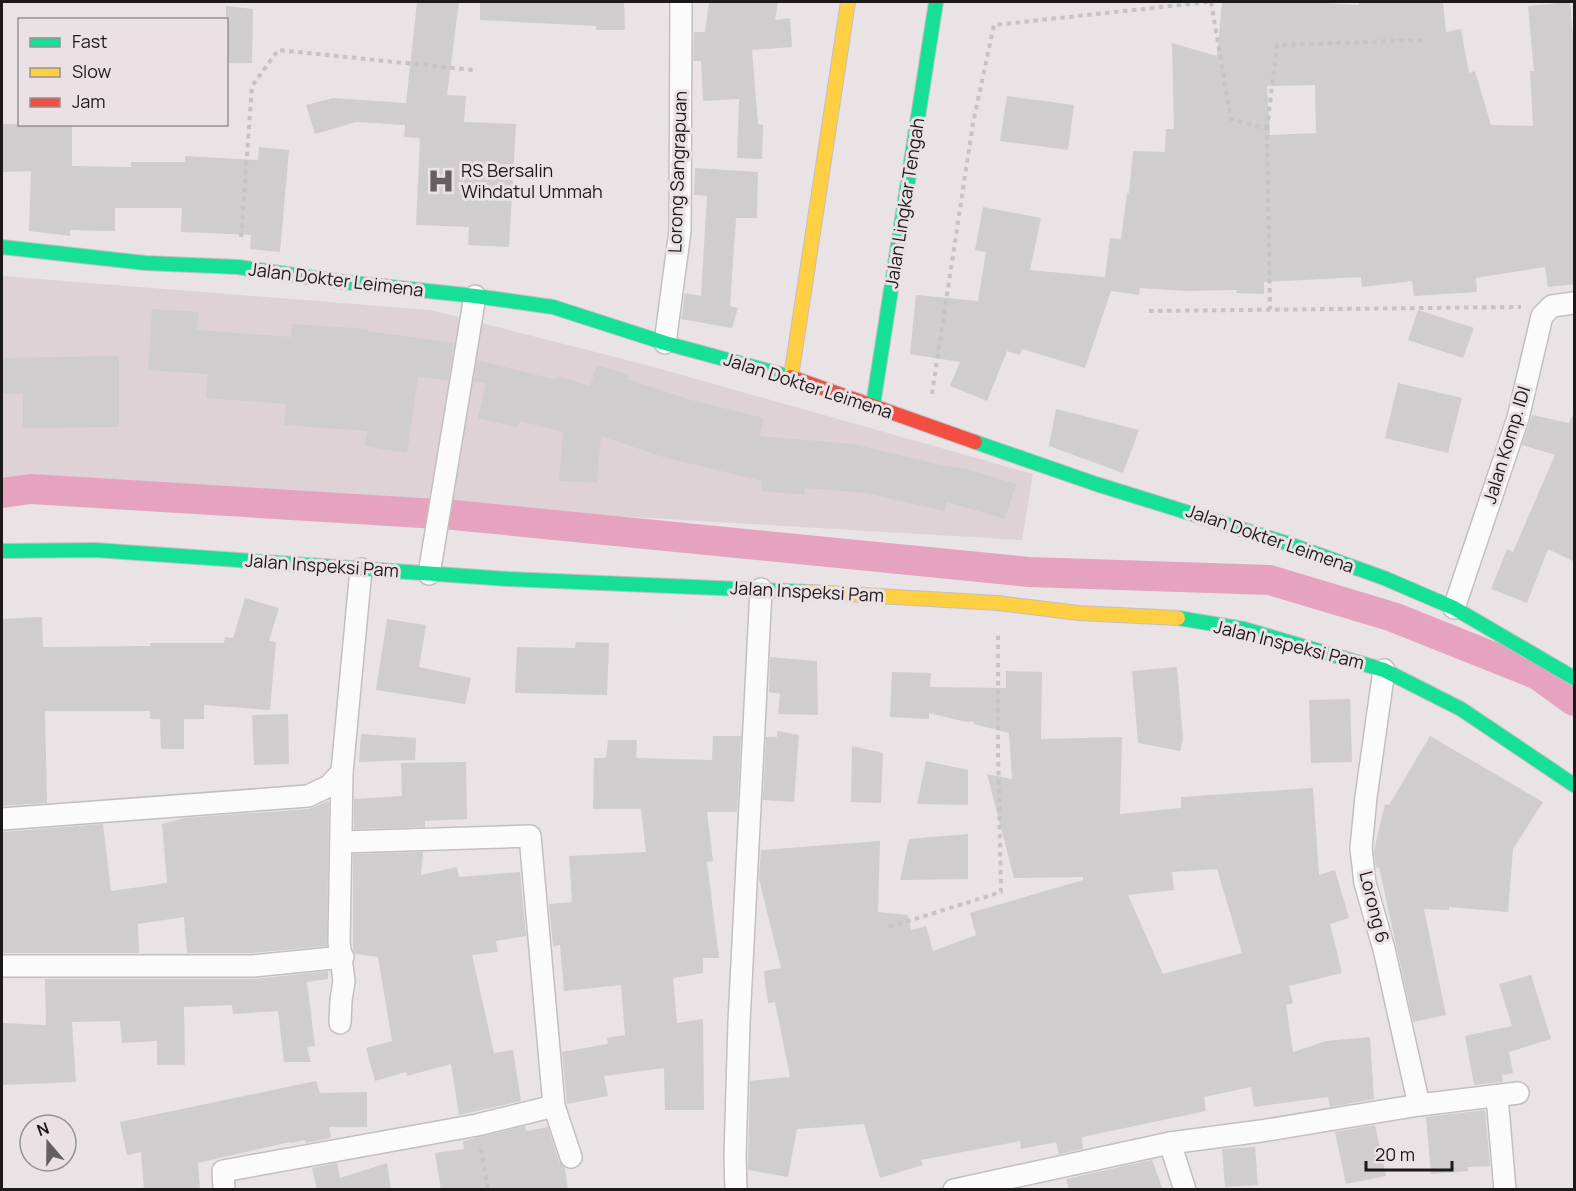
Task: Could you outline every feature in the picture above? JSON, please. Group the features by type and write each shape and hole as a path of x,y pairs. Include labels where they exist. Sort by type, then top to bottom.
{"main road":[{"path":"791,377 848,2"},
{"name":"Jalan Lingkar Tengah","path":"873,405 936,2"},
{"name":"Jalan Dokter Leimena","path":"2,247 145,263 238,267 553,307 665,343 791,377 1096,484 1289,544 1384,578 1454,608 1575,678"},
{"name":"Jalan Inspeksi Pam","path":"2,551 95,549 429,574 761,589 998,603 1079,613 1169,617 1244,629 1384,670 1461,709 1575,784"}],"street":[{"name":"Lorong Sangrapuan","path":"665,343 680,231 681,2"},
{"path":"429,574 475,296"},
{"path":"1552,306 1575,303"},
{"name":"Jalan Komp. IDI","path":"1454,608 1518,418 1542,316 1552,306"},
{"path":"340,1023 344,981 343,957 339,942 342,772 361,569"},
{"path":"736,1190 738,1022 761,589"},
{"name":"Lorong 6","path":"1384,670 1361,848 1365,883 1384,948 1419,1105"},
{"path":"2,819 308,796 329,786 342,772"},
{"path":"342,842 530,836 554,1107 571,1157"},
{"path":"2,966 253,966 343,957"},
{"path":"954,1190 1170,1143 1261,1131 1419,1105 1518,1093"},
{"path":"1497,1096 1505,1190"},
{"path":"224,1190 223,1171 477,1125 554,1107"},
{"path":"1170,1143 1185,1190"}],"path":[{"path":"928,425 973,123 994,25 1209,2 1231,119 1268,129"},
{"path":"1270,309 1268,129 1276,45 1425,40"},
{"path":"238,267 252,86 278,50 472,70"},
{"path":"1149,311 1552,306"},
{"path":"889,927 1001,892 998,603"},
{"path":"477,1125 488,1190"}],"shaded area":[{"path":"2,276 431,310 650,366 1033,474 1022,540 2,480"}],"building":[{"path":"417,2 459,2 447,95 466,96 464,122 516,124 509,247 468,245 469,227 416,225 420,138 404,137 405,125 356,122 315,134 306,105 333,98 406,103"},
{"path":"480,2 624,2 625,30 596,30 596,26 480,20"},
{"path":"709,2 778,2 775,20 790,18 792,47 752,50 758,124 763,125 762,159 737,158 739,99 703,101 701,61 693,61 694,32 705,32"},
{"path":"1222,2 1306,2 1359,5 1359,2 1443,2 1446,32 1461,29 1469,73 1475,71 1491,125 1533,126 1530,71 1534,71 1528,6 1570,2 1573,36 1575,36 1575,284 1548,287 1545,267 1476,278 1477,292 1414,296 1412,281 1362,287 1361,277 1264,282 1264,294 1236,293 1237,290 1184,291 1140,288 1139,295 1111,291 1085,368 1022,349 1020,355 1007,351 987,401 950,386 960,362 910,354 916,295 978,301 986,252 975,250 983,207 1041,218 1030,270 1105,277 1110,238 1121,239 1133,151 1165,152 1166,129 1174,129 1172,43 1217,56","holes":["1315,85 1316,133 1270,135 1267,86"]},
{"path":"226,6 253,9 252,63 228,63 228,18 226,18"},
{"path":"1007,96 1074,105 1068,150 1000,141"},
{"path":"2,124 72,126 72,166 131,167 131,162 185,162 185,156 258,160 259,147 289,150 280,252 250,249 251,235 181,232 182,208 115,208 115,231 70,230 70,236 29,231 31,171 2,172"},
{"path":"695,168 758,172 757,218 736,218 730,306 738,308 732,328 681,319 685,293 701,296 707,196 694,195"},
{"path":"152,309 199,312 197,330 291,337 292,324 368,329 367,331 454,343 448,380 418,377 407,453 364,446 367,431 284,425 286,404 206,398 208,374 148,370"},
{"path":"1418,310 1474,328 1463,358 1408,340"},
{"path":"119,356 119,427 23,428 23,394 2,394 2,358"},
{"path":"477,360 556,380 557,376 590,386 597,365 629,375 627,379 691,400 764,418 760,436 853,444 967,469 1016,484 1005,519 947,502 945,511 865,493 805,488 804,495 761,491 762,481 663,457 601,436 597,483 559,481 563,432 520,421 518,428 478,418 486,383 474,382"},
{"path":"1398,383 1462,398 1448,453 1385,438"},
{"path":"1056,409 1139,430 1123,473 1049,446"},
{"path":"1575,410 1575,562 1548,549 1527,603 1491,589 1507,549 1513,552 1555,455 1522,445 1532,415 1569,423"},
{"path":"245,598 279,608 269,641 276,642 270,710 204,705 204,719 184,719 184,749 161,749 160,719 150,719 150,711 45,711 47,803 2,806 2,619 42,617 43,647 224,643 225,637 233,638"},
{"path":"387,619 426,625 419,667 471,678 465,704 376,690"},
{"path":"576,642 609,643 607,695 515,693 517,647 575,648"},
{"path":"770,657 817,661 818,715 778,714 780,694 769,692"},
{"path":"1177,667 1183,739 1180,751 1138,743 1132,671"},
{"path":"1006,671 1042,672 1041,739 1122,737 1120,814 1181,808 1181,797 1313,788 1319,875 1335,870 1349,918 1330,924 1342,973 1289,986 1293,1003 1286,1005 1293,1052 1326,1041 1370,1037 1374,1099 1330,1107 1328,1097 1254,1107 1251,1087 1204,1097 1206,1111 1082,1137 1083,1149 1059,1154 1056,1142 1021,1149 1020,1141 921,1160 923,1165 880,1178 864,1124 797,1129 788,1177 748,1170 750,1081 790,1077 775,1002 768,1003 765,982 764,971 781,968 759,879 761,850 880,841 878,912 908,915 911,930 926,926 933,951 976,935 970,913 1083,880 1083,877 1014,878 987,774 1012,779 1009,733 974,724 973,721 966,722 929,713 929,719 890,717 892,672 931,673 930,687 1006,688","holes":["1217,869 1242,953 1163,974 1128,895 1174,890 1172,872"]},
{"path":"1350,699 1352,762 1311,763 1309,700"},
{"path":"288,714 289,764 254,765 252,715"},
{"path":"777,731 799,735 794,802 763,800 766,737 777,737"},
{"path":"361,734 416,738 415,760 359,762"},
{"path":"713,736 741,736 737,812 707,812 713,861 707,862 719,958 703,958 703,973 673,978 677,1023 703,1019 704,1110 665,1110 664,1068 604,1076 608,1096 567,1104 562,1052 608,1044 607,1038 625,1035 621,985 564,991 560,945 553,946 549,904 572,902 569,856 646,852 641,809 593,809 594,758 606,758 608,740 637,740 636,758 712,760"},
{"path":"1430,736 1543,802 1513,849 1508,912 1449,907 1449,910 1424,909 1446,1015 1413,1022 1379,867 1376,868 1374,850 1385,804 1389,805"},
{"path":"852,746 883,753 881,803 851,802"},
{"path":"926,761 968,770 968,805 917,804"},
{"path":"466,762 467,819 425,821 425,827 354,829 354,799 402,796 401,763"},
{"path":"329,801 327,946 252,953 187,953 184,917 138,924 139,953 2,953 2,832 103,824 111,891 167,883 162,824 184,818 309,809"},
{"path":"968,834 968,879 900,880 909,839"},
{"path":"423,852 421,875 457,867 459,877 520,872 526,936 496,941 498,952 472,955 494,1053 513,1050 521,1101 459,1115 451,1064 407,1076 406,1072 375,1081 366,1048 392,1041 378,957 355,954 353,949 353,854"},
{"path":"328,971 328,979 307,982 315,1046 307,1047 311,1062 284,1062 278,1011 233,1014 232,1005 184,1007 185,1065 157,1065 157,1041 122,1043 120,1021 72,1022 76,1082 2,1085 2,1023 46,1025 45,979 253,979"},
{"path":"1531,975 1551,1039 1509,1052 1513,1073 1502,1075 1503,1082 1474,1085 1465,1036 1512,1026 1499,984"},
{"path":"316,1081 320,1093 367,1092 367,1127 329,1127 331,1138 306,1143 305,1140 290,1142 198,1163 200,1190 144,1190 141,1152 127,1155 120,1122"},
{"path":"1485,1110 1490,1166 1468,1167 1468,1171 1431,1174 1426,1117"},
{"path":"1375,1125 1386,1176 1346,1184 1335,1132"},
{"path":"525,1126 526,1131 548,1127 559,1161 565,1168 568,1190 441,1190 435,1153 464,1149 463,1141"},
{"path":"1255,1147 1258,1185 1225,1187 1222,1149"},
{"path":"1152,1160 1163,1190 1069,1190 1066,1179"},
{"path":"337,1163 340,1178 387,1163 391,1190 317,1190 312,1168"}],"waterway":[{"path":"2,493 31,489 454,515 1029,572 1270,580 1393,617 1538,675 1574,701"}],"traffic: fast":[{"path":"873,405 936,2"},
{"path":"2,247 145,263 238,267 553,307 665,343 791,377"},
{"path":"975,442 1096,484 1289,544 1384,578 1454,608 1574,678"},
{"path":"2,551 95,550 508,579 809,592"},
{"path":"1178,618 1244,629 1384,670 1461,709 1574,785"}],"traffic: slow":[{"path":"791,377 848,2"},
{"path":"809,592 998,603 1079,613 1178,618"}],"traffic: jam":[{"path":"791,377 975,442"}],"place":[{"name":"RS Bersalin Wihdatul Ummah","path":"441,181"}]}
